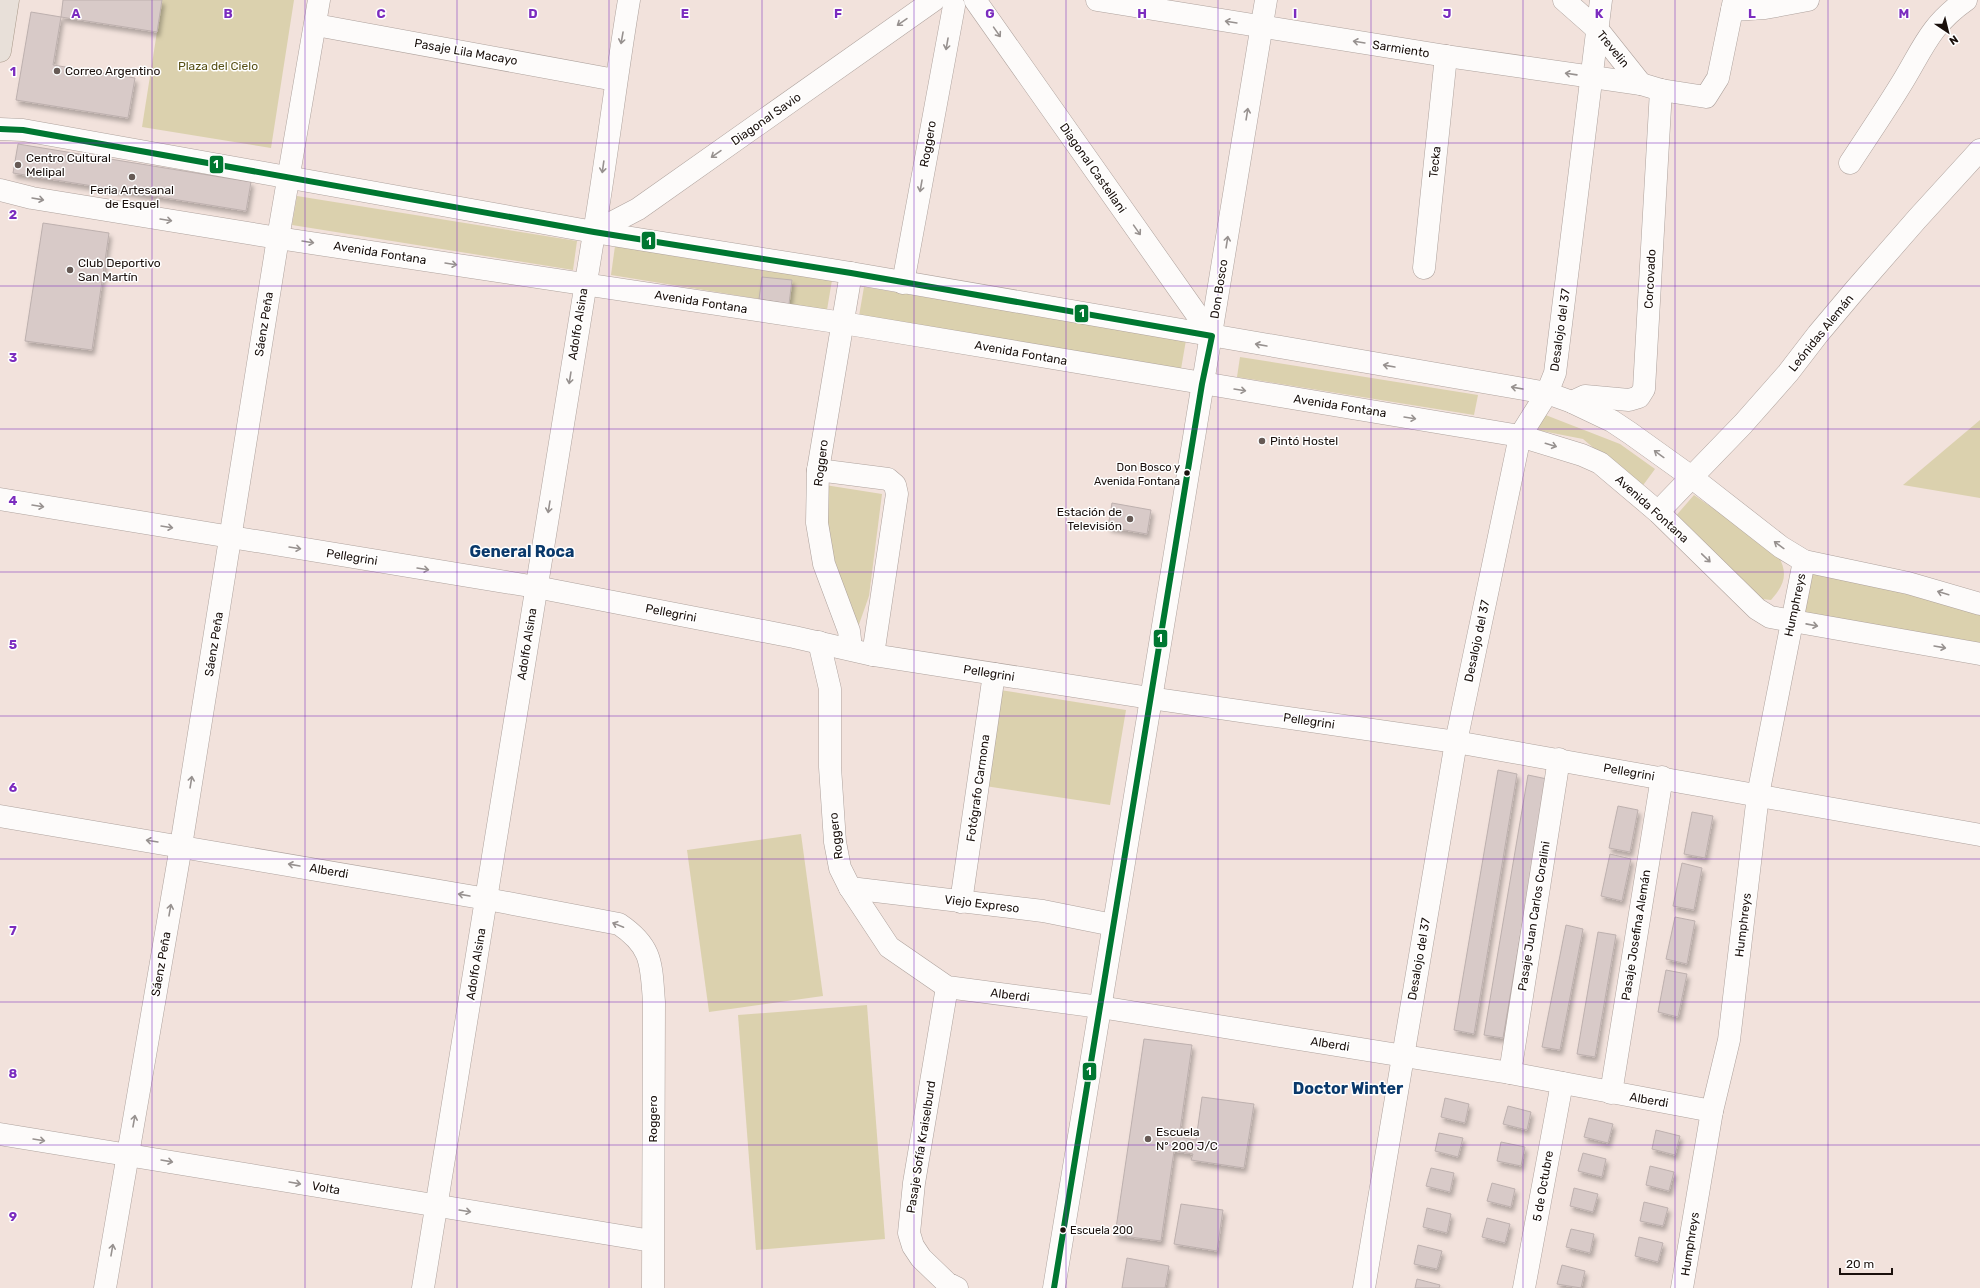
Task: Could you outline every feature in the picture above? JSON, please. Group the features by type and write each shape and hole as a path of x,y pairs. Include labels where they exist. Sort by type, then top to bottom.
{"main road":[{"path":"0,51 8,0"}],"street":[{"name":"Sáenz Peña","path":"105,1288 181,846 278,238 319,0"},
{"name":"Adolfo Alsina","path":"423,1288 594,232 615,80 629,0"},
{"path":"943,2 963,6 975,0"},
{"name":"Diagonal Castellani","path":"975,0 1212,336"},
{"name":"Sarmiento","path":"1097,0 1446,56 1593,77 1706,97 1718,78 1733,5"},
{"name":"Don Bosco","path":"1054,1288 1202,384 1212,336 1266,0"},
{"name":"Trevelin","path":"1564,0 1598,30 1651,87"},
{"name":"Desalojo del 37","path":"1364,1288 1456,742 1520,436 1547,393 1555,373 1602,0"},
{"path":"1733,5 1765,8 1808,0"},
{"path":"1850,163 1901,84 1929,34 1948,12 1966,0"},
{"name":"Diagonal Savio","path":"594,232 638,208 943,2"},
{"name":"Roggero","path":"903,283 943,2"},
{"name":"Pasaje Lila Macayo","path":"316,24 615,80"},
{"name":"Tecka","path":"1424,268 1446,56"},
{"name":"Corcovado","path":"1572,402 1585,396 1629,400 1639,397 1644,389 1651,87"},
{"path":"0,129 23,130 594,232 851,274 1547,393 1572,402 1612,421 1690,476 1781,547 1804,561 1908,583 1980,604"},
{"name":"Leónidas Alemán","path":"1658,512 1690,476 1742,424 1788,373 1818,334 1917,218 1980,150"},
{"name":"Avenida Fontana","path":"0,190 32,198 278,238 843,323 1520,436 1582,455 1600,463 1658,512 1757,609 1770,617 1980,654"},
{"name":"Roggero","path":"851,274 818,470 817,523 824,564 849,631 851,648"},
{"path":"818,470 888,479 895,485 897,494 873,655"},
{"name":"Pellegrini","path":"0,499 536,587 851,648 873,655 1150,698 1456,742 1758,794 1980,835"},
{"name":"Humphreys","path":"1682,1288 1712,1111 1732,1021 1758,794 1791,620 1804,561"},
{"name":"Roggero","path":"819,642 830,689 830,768 835,842 840,868 850,888 888,947 947,987"},
{"name":"Fotógrafo Carmona","path":"961,902 994,674"},
{"name":"Pasaje Juan Carlos Coralini","path":"1510,1073 1558,760"},
{"name":"Pasaje Josefina Alemán","path":"1611,1093 1662,777"},
{"name":"Alberdi","path":"0,816 487,899 619,924 636,935 646,951"},
{"name":"Viejo Expreso","path":"850,888 1042,911 1113,925"},
{"name":"Roggero","path":"646,951 652,973 654,1002 653,1288"},
{"name":"Alberdi","path":"947,987 1100,1007 1510,1073 1712,1111"},
{"name":"Pasaje Sofía Kraiselburd","path":"947,987 914,1183 909,1232 913,1246 921,1258 947,1283 956,1288"},
{"name":"5 de Octubre","path":"1524,1288 1562,1083"},
{"name":"Volta","path":"0,1134 652,1241"}],"green space":[{"name":"Plaza del Cielo","path":"162,0 294,0 271,148 142,127"},
{"path":"297,196 577,241 573,270 292,225"},
{"path":"615,246 832,280 827,310 611,275"},
{"path":"864,287 1186,340 1181,369 859,316"},
{"path":"1240,357 1478,395 1474,415 1237,377"},
{"path":"1543,414 1620,444 1655,469 1641,488 1583,439 1537,430"},
{"path":"1980,420 1980,498 1903,485"},
{"path":"825,485 882,494 869,596 857,630 829,549"},
{"path":"1694,495 1777,553 1783,566 1784,578 1780,588 1771,600 1753,598 1674,518"},
{"path":"1811,572 1980,611 1980,646 1802,614"},
{"path":"1000,690 1126,710 1110,805 985,786"},
{"path":"801,834 823,996 709,1012 687,850"},
{"path":"867,1005 885,1239 756,1250 738,1015"}],"building":[{"path":"63,0 162,0 157,32 61,17"},
{"name":"Correo Argentino","path":"31,12 61,17 53,65 135,78 128,118 16,100"},
{"name":"Feria Artesanal de Esquel","path":"18,144 251,182 246,211 13,173"},
{"name":"Club Deportivo San Martín","path":"43,223 109,233 92,350 25,341"},
{"path":"762,277 792,280 789,304 759,299"},
{"name":"Estación de Televisión","path":"1112,503 1151,510 1147,534 1108,527"},
{"path":"1498,770 1517,774 1474,1034 1454,1030"},
{"path":"1528,775 1547,779 1503,1038 1484,1035"},
{"path":"1618,806 1638,810 1630,852 1609,848"},
{"path":"1692,812 1713,816 1705,858 1684,854"},
{"path":"1610,854 1631,859 1622,901 1601,896"},
{"path":"1682,863 1702,868 1694,910 1673,906"},
{"path":"1675,917 1695,921 1687,964 1666,959"},
{"path":"1566,925 1583,929 1560,1050 1542,1047"},
{"path":"1598,932 1616,935 1595,1057 1577,1054"},
{"path":"1666,970 1687,974 1678,1017 1658,1012"},
{"path":"1144,1039 1192,1045 1179,1137 1196,1140 1202,1097 1254,1104 1244,1168 1191,1160 1193,1154 1174,1151 1161,1241 1115,1235"},
{"path":"1445,1098 1469,1104 1465,1123 1441,1117"},
{"path":"1508,1106 1531,1112 1527,1130 1503,1124"},
{"path":"1589,1118 1613,1124 1608,1143 1584,1137"},
{"path":"1656,1130 1680,1136 1675,1155 1652,1149"},
{"path":"1439,1133 1463,1138 1458,1157 1435,1151"},
{"path":"1501,1142 1525,1147 1521,1166 1497,1161"},
{"path":"1583,1153 1606,1159 1602,1177 1578,1171"},
{"path":"1650,1166 1674,1172 1669,1191 1646,1185"},
{"path":"1431,1168 1454,1173 1450,1192 1426,1186"},
{"path":"1492,1183 1515,1189 1511,1207 1487,1201"},
{"path":"1574,1188 1598,1194 1593,1212 1570,1206"},
{"path":"1644,1202 1668,1208 1663,1226 1640,1221"},
{"path":"1181,1204 1223,1210 1217,1251 1174,1244"},
{"path":"1427,1208 1451,1214 1447,1233 1423,1227"},
{"path":"1487,1218 1510,1224 1505,1243 1482,1237"},
{"path":"1571,1229 1594,1234 1590,1253 1566,1247"},
{"path":"1639,1237 1663,1243 1658,1262 1635,1256"},
{"path":"1418,1245 1442,1251 1437,1269 1414,1264"},
{"path":"1127,1258 1169,1266 1165,1288 1122,1288"},
{"path":"1562,1265 1585,1271 1581,1288 1557,1284"},
{"path":"1417,1279 1440,1285 1439,1288 1415,1288"}],"transit line":[{"name":"1","path":"0,129 23,130 594,232 851,273 1212,336 1202,384 1054,1288"}],"place":[{"name":"Correo Argentino","path":"57,71"},
{"name":"Centro Cultural Melipal","path":"18,165"},
{"name":"Feria Artesanal de Esquel","path":"132,177"},
{"name":"Club Deportivo San Martín","path":"70,270"},
{"name":"Pintó Hostel","path":"1262,441"},
{"name":"Don Bosco y Avenida Fontana","path":"1187,473"},
{"name":"Estación de Televisión","path":"1130,519"},
{"name":"Escuela Nº 200 J/C","path":"1148,1139"},
{"name":"Escuela 200","path":"1063,1230"}],"district":[{"name":"General Roca","path":"522,551"},
{"name":"Doctor Winter","path":"1348,1088"}]}
